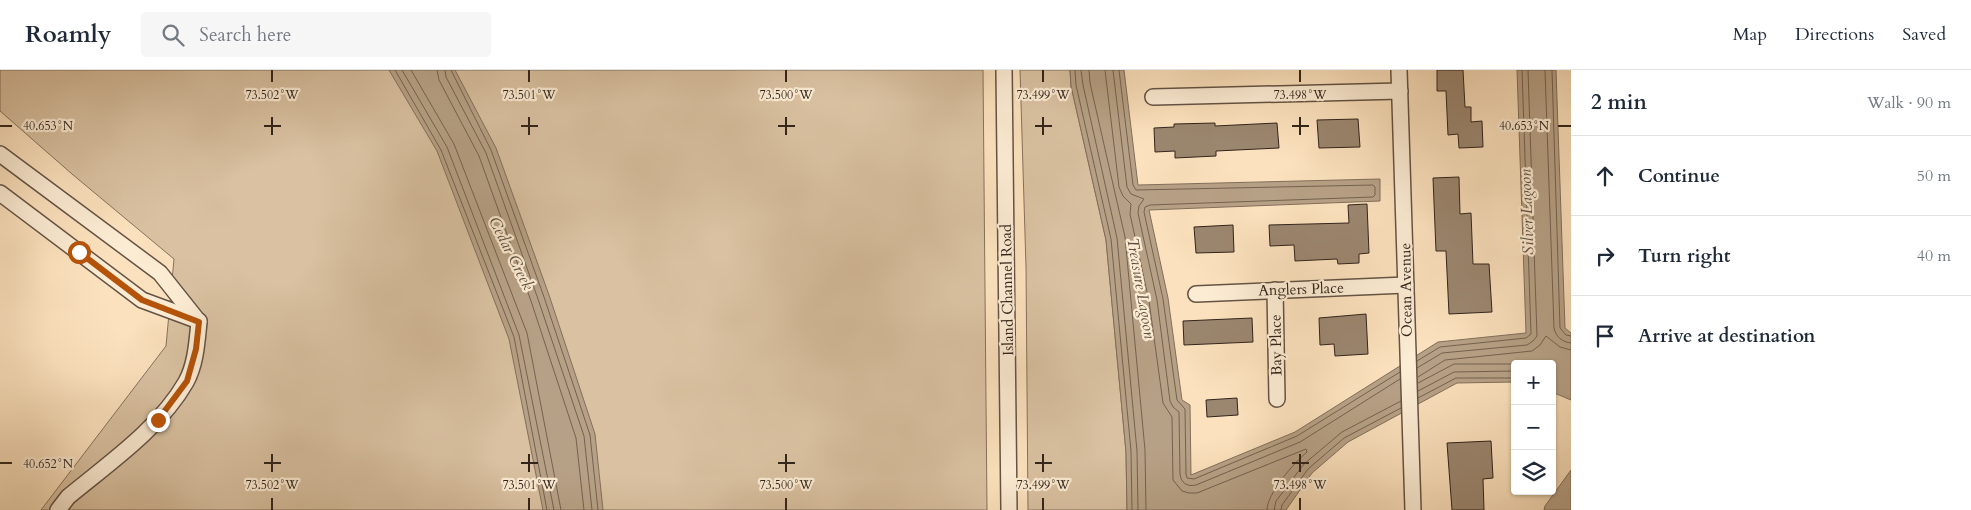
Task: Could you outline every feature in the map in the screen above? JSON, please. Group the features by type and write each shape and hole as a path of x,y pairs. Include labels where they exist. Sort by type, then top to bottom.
{"street":[{"name":"Island Channel Road","path":"1004,70 1010,510"},
{"name":"Ocean Avenue","path":"1399,70 1413,510"},
{"path":"1153,97 1400,92"},
{"path":"0,154 160,273 199,322 196,349 187,381 158,420 68,497 58,510"},
{"path":"0,193 142,300 199,322"},
{"name":"Anglers Place","path":"1196,294 1406,285"},
{"name":"Bay Place","path":"1275,290 1277,399"}],"shaded area":[{"path":"0,70 983,70 987,510 41,510 166,346 174,259 0,111"},
{"path":"1020,70 1070,70 1071,86 1106,240 1126,452 1127,510 1028,510 1026,267"}],"water":[{"name":"Cedar Creek","path":"389,70 455,70 496,148 549,295 595,434 603,510 543,510 509,339 437,151"},
{"path":"1070,70 1124,70 1138,185 1380,179 1380,201 1149,210 1168,298 1182,400 1190,405 1191,475 1295,432 1438,342 1526,333 1517,70 1556,70 1565,328 1571,333 1571,400 1556,394 1556,360 1511,360 1511,382 1457,383 1348,442 1312,473 1286,510 1127,510 1126,452 1106,240 1071,86"},
{"path":"1571,470 1571,510 1544,510 1553,495 1556,495 1556,491"}],"building":[{"path":"1437,70 1463,70 1465,107 1471,107 1471,122 1482,121 1483,147 1459,148 1458,134 1448,135 1446,91 1437,91"},
{"path":"1358,119 1360,147 1319,148 1317,120"},
{"path":"1215,123 1215,126 1277,123 1279,148 1216,151 1216,156 1175,158 1175,151 1155,152 1154,128 1174,127 1174,124"},
{"path":"1459,177 1460,214 1471,213 1473,264 1489,264 1492,312 1449,314 1446,251 1436,251 1433,178"},
{"path":"1367,204 1369,253 1359,254 1359,263 1338,264 1337,259 1295,261 1294,245 1270,246 1269,225 1349,223 1348,205"},
{"path":"1233,225 1234,252 1196,253 1194,227"},
{"path":"1366,314 1368,354 1335,356 1334,344 1320,345 1319,318"},
{"path":"1252,318 1253,342 1184,345 1183,321"},
{"path":"1237,398 1238,415 1207,417 1206,400"},
{"path":"1491,441 1493,478 1483,479 1484,510 1452,510 1447,443"}],"route":[{"path":"79,252 142,300 199,322 196,349 187,381 158,420"}],"water label":[{"name":"Silver Lagoon","path":"1526,212"},
{"name":"Treasure Lagoon","path":"1142,288"}]}
